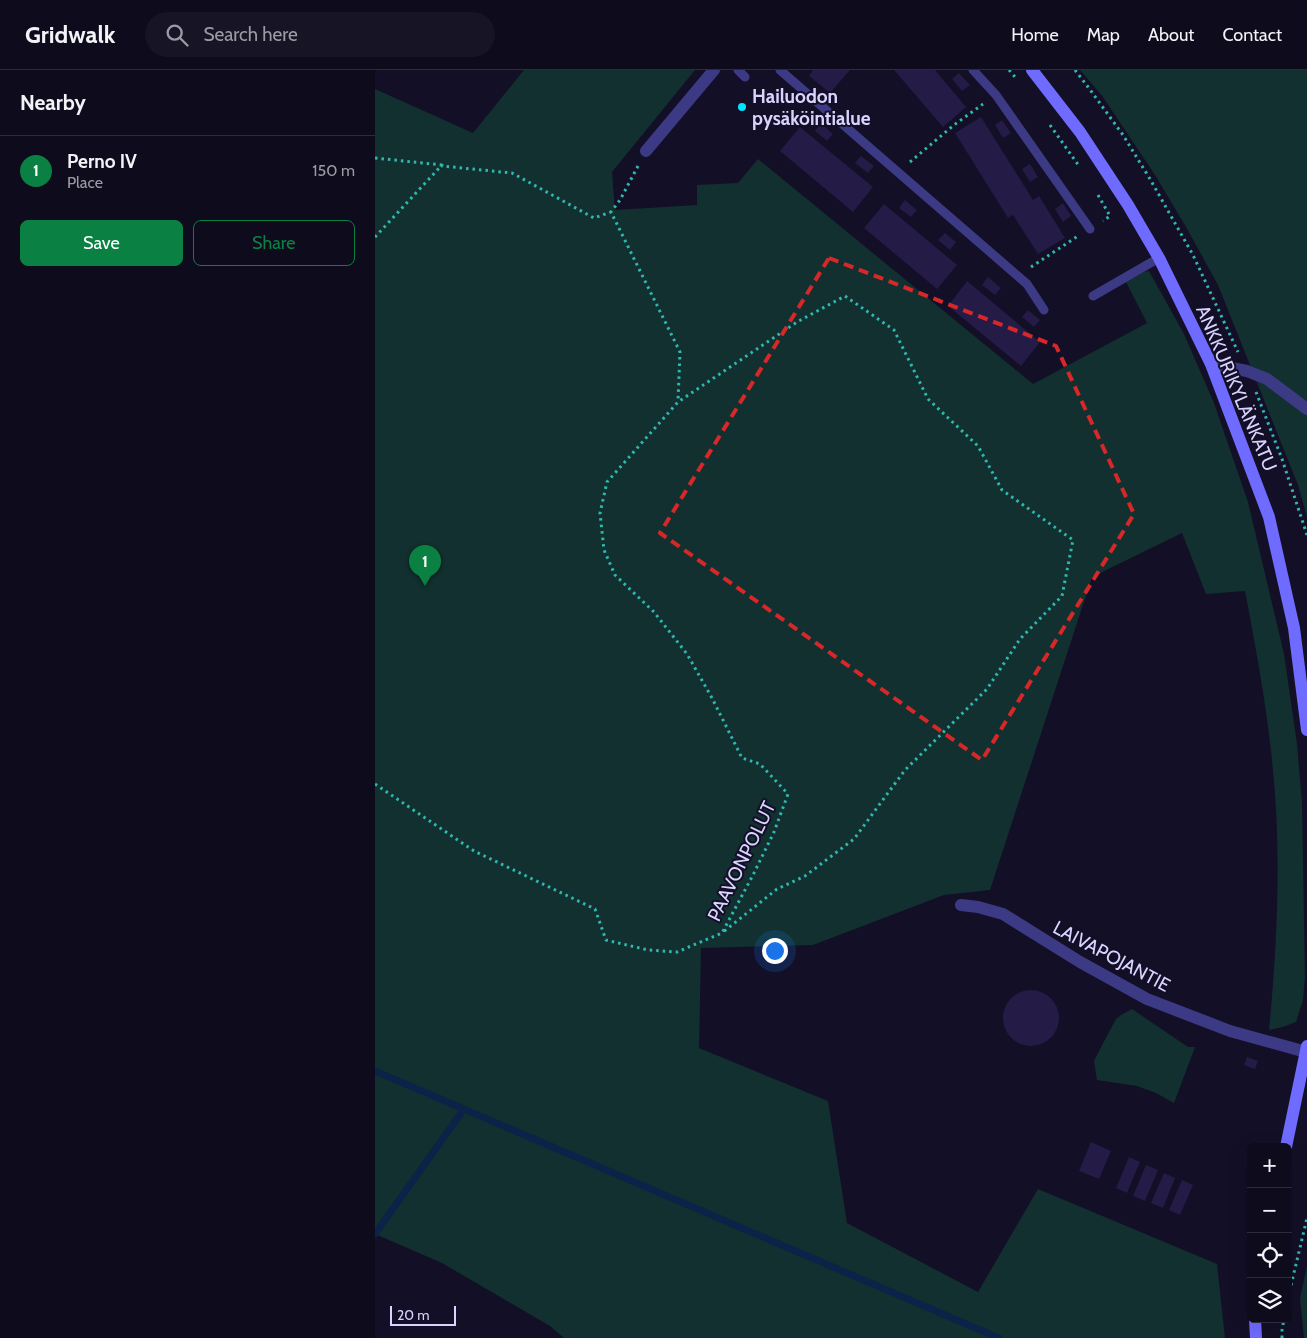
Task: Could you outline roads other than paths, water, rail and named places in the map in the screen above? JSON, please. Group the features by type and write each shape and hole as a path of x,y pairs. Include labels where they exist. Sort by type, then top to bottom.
{"street":[{"path":"646,152 714,70"},
{"name":"ANKKURIKYLÄNKATU","path":"1032,70 1080,132 1128,205 1159,258 1211,364 1269,516 1294,628 1307,730"},
{"path":"1211,364 1247,371 1267,379 1307,409"},
{"name":"LAIVAPOJANTIE","path":"961,905 978,907 1003,914 1080,962 1147,999 1230,1031 1307,1049"},
{"path":"1288,1143 1307,1049"},
{"path":"1255,1323 1256,1338"}],"lane":[{"path":"738,70 745,77"},
{"path":"780,70 1027,284 1044,310"},
{"path":"973,70 996,95 1089,229"},
{"path":"1093,296 1159,258"}],"waterway":[{"path":"375,1071 999,1338"},
{"path":"375,1234 464,1109"}],"place":[{"name":"Hailuodon pysäköintialue","path":"742,107"},
{"name":"Perno IV","path":"425,586"}]}
